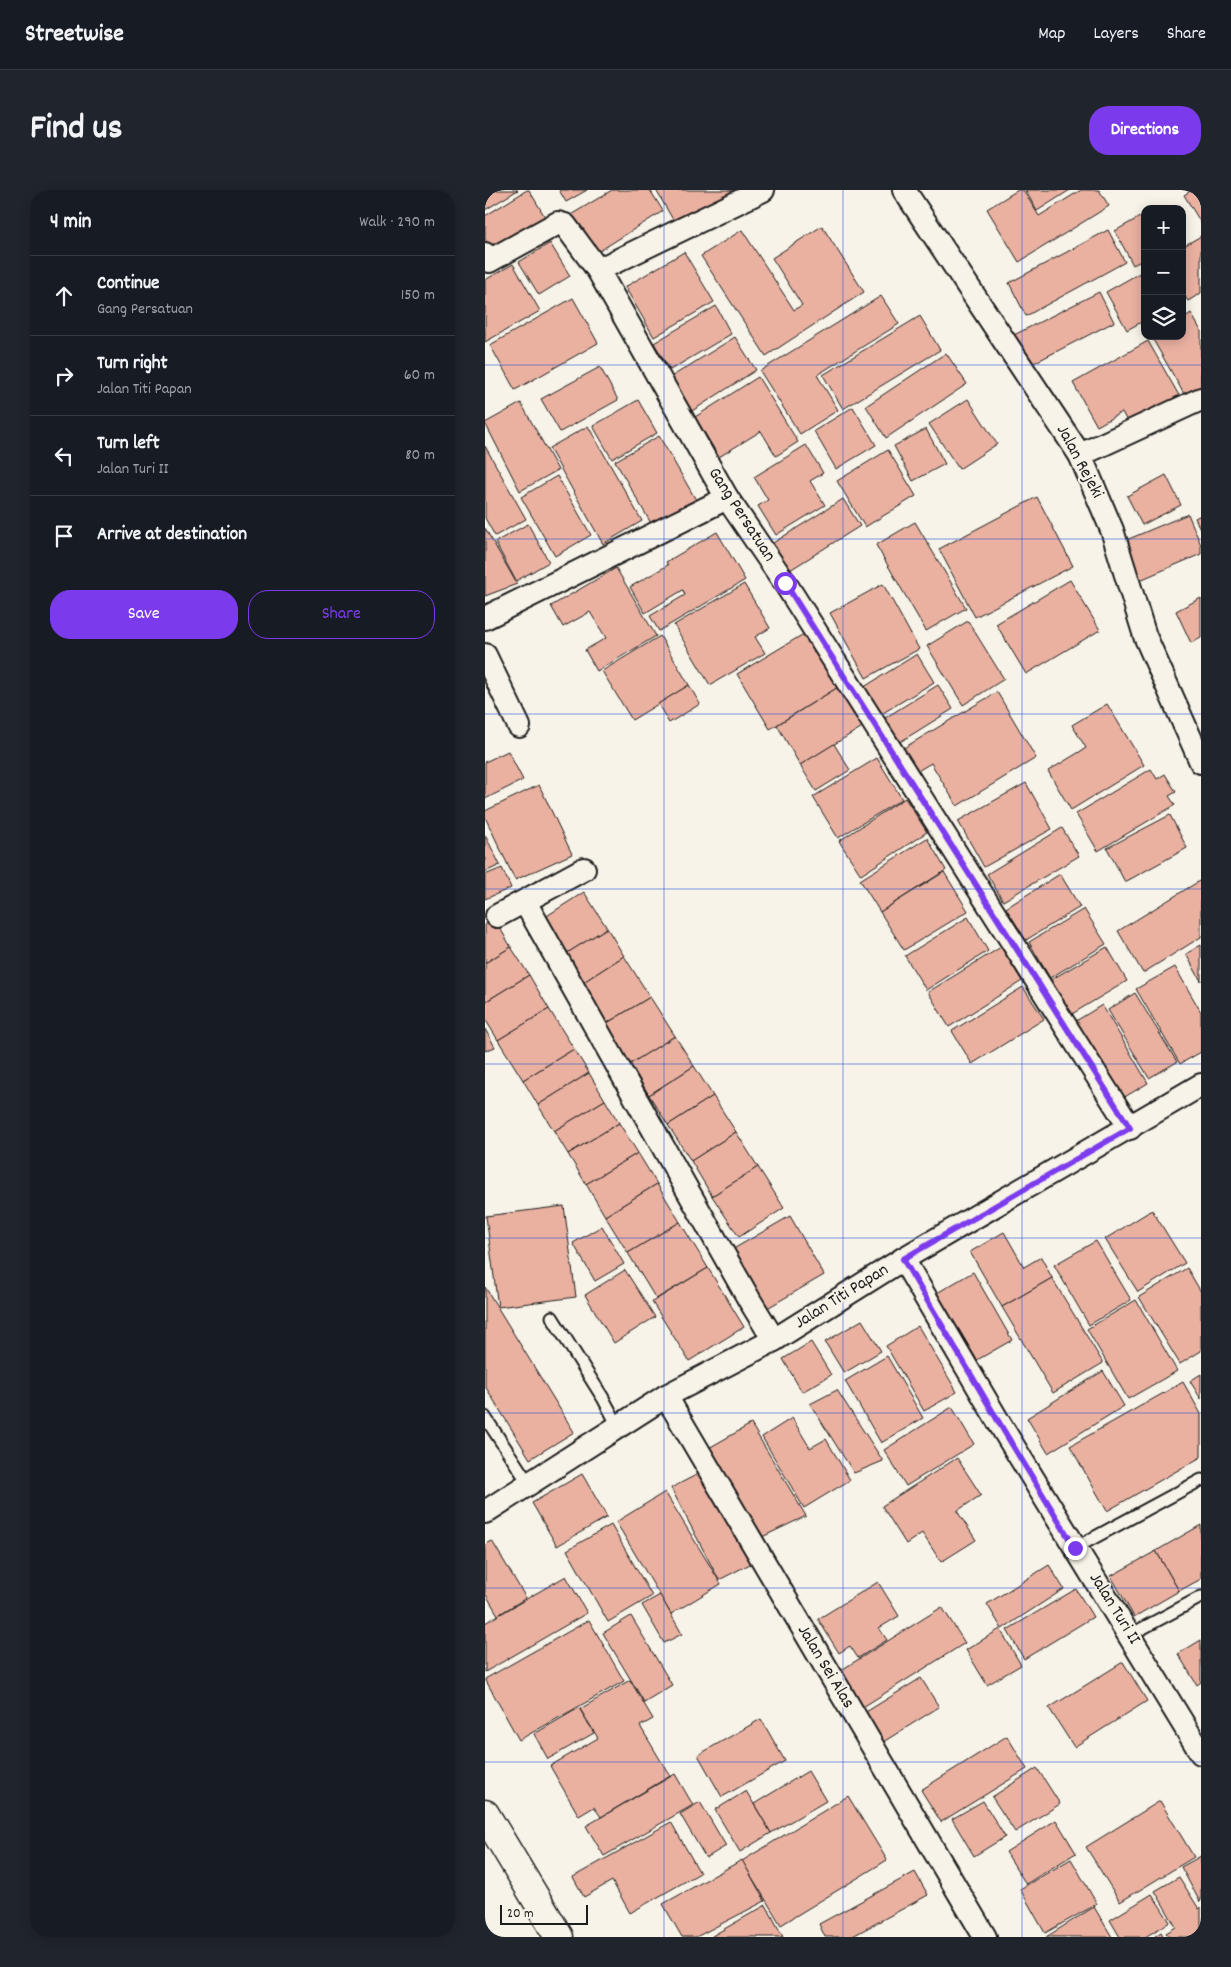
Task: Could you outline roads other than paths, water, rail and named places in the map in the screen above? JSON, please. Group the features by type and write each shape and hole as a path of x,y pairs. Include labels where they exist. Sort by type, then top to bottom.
{"street":[{"path":"599,270 763,190"},
{"name":"Jalan Rejeki","path":"904,190 1080,456 1112,530 1145,636 1201,762"},
{"name":"Gang Persatuan","path":"487,258 559,223 565,225 599,270 727,498 785,583 1130,1128"},
{"path":"1080,456 1201,400"},
{"path":"485,618 727,498"},
{"path":"485,655 519,726"},
{"path":"497,916 584,869"},
{"path":"525,902 750,1301 774,1340"},
{"name":"Jalan Titi Papan","path":"485,1512 666,1396 774,1340 903,1259 1201,1085"},
{"name":"Jalan Turi II","path":"903,1259 1004,1431 1201,1753"},
{"name":"Jalan Sei Alas","path":"666,1396 985,1937"},
{"path":"485,1814 559,1937"}],"lane":[{"path":"552,1317 603,1398 618,1426"},
{"path":"485,1417 529,1484"},
{"path":"1075,1548 1201,1480"},
{"path":"1130,1635 1201,1596"}]}
